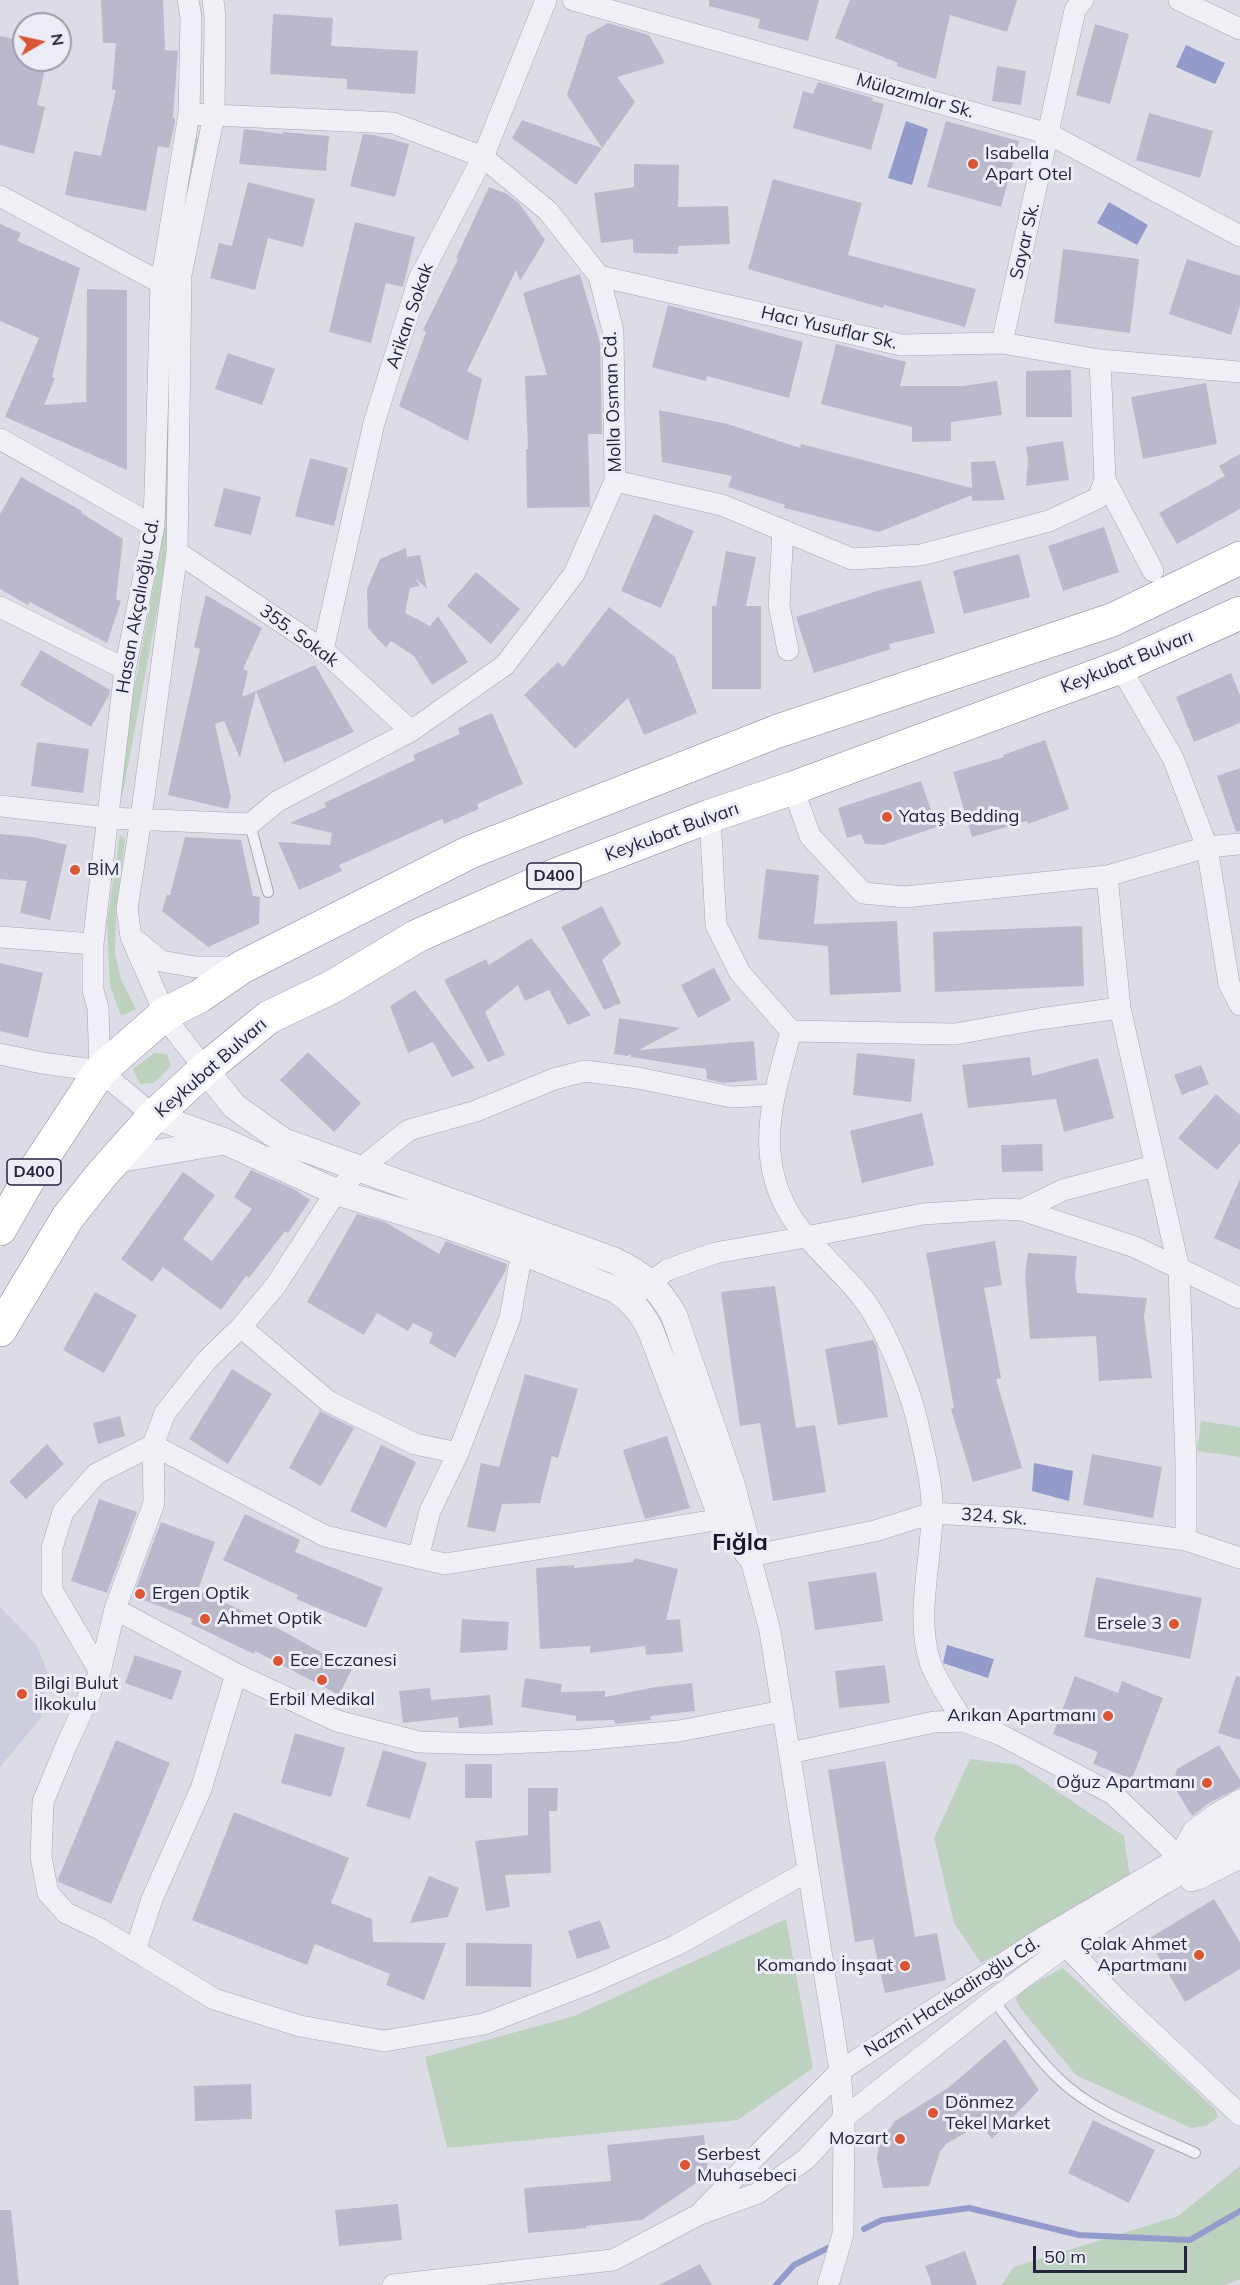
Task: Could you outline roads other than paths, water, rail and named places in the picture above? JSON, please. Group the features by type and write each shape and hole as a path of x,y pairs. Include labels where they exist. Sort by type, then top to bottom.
{"highway":[{"name":"D400","path":"0,1229 27,1182 100,1071 165,1014 200,996 242,967 470,852 778,731 1112,620 1240,558"},
{"name":"Keykubat Bulvarı","path":"0,1330 68,1218 115,1160 154,1116 205,1069 269,1017 332,987 417,936 553,876 710,816 793,788 1120,668 1240,613"}],"street":[{"name":"Hasan Akçalıoğlu Cd.","path":"100,1071 98,1008 93,990 93,944 125,669 154,526 161,283 189,114 191,17 188,0"},
{"name":"Hasan Akçalıoğlu Cd.","path":"205,1069 165,1014 131,937 127,909 177,552 181,275 214,115 215,17 213,0"},
{"name":"Arikan Sokak","path":"323,650 374,423 419,279 483,157 546,0"},
{"name":"Mülazımlar Sk.","path":"573,0 1048,134 1240,236"},
{"name":"Sayar Sk.","path":"1002,343 1076,10 1083,0"},
{"path":"1179,0 1240,29"},
{"name":"Molla Osman Cd.","path":"189,114 393,123 483,157 548,211 599,276 613,332 615,481 574,574 505,666 411,731 278,801 250,824"},
{"path":"0,196 161,283"},
{"name":"Hacı Yusuflar Sk.","path":"599,276 901,345 1002,343 1100,360 1240,372"},
{"path":"615,481 722,505 852,559 921,555 1049,521 1098,498 1105,480 1100,360"},
{"path":"0,439 154,526"},
{"path":"1105,480 1153,571"},
{"path":"783,530 779,606 788,650"},
{"name":"355. Sokak","path":"177,552 323,650 411,731"},
{"path":"0,607 125,669"},
{"path":"1120,668 1173,758 1207,847 1229,984 1240,1005"},
{"path":"793,788 810,836 863,893 905,897 1107,876 1207,847 1240,844"},
{"path":"0,806 109,818 250,824"},
{"path":"710,816 716,926 740,973 791,1031 955,1034 1039,1018 1120,1008"},
{"path":"1107,876 1120,1008 1179,1269 1186,1540"},
{"path":"0,937 93,944"},
{"path":"131,937 161,962 195,967 242,967"},
{"path":"791,1031 774,1095 770,1123 773,1173 780,1196 793,1221 806,1238 862,1297 883,1333 901,1372 917,1420 927,1463 932,1513 924,1624 930,1662 963,1721"},
{"path":"0,1054 42,1063 100,1071 154,1116 224,1141 336,1192 442,1224 522,1252 616,1290 629,1299 641,1312 650,1329 722,1519 750,1556"},
{"path":"205,1069 234,1106 283,1141 613,1260 635,1270 650,1282 663,1296 674,1315 732,1485 770,1631 790,1753 840,2071 844,2118 843,2234 828,2285"},
{"path":"774,1095 731,1097 638,1078 585,1071 554,1079 476,1111 409,1130 360,1169 336,1192 276,1285 241,1328 207,1360 165,1413 153,1445 154,1503 115,1609 100,1672 66,1746 44,1802 41,1857 48,1893 66,1913 100,1929 214,1999 300,2026 384,2041 484,2024 593,1982 677,1945 808,1871"},
{"path":"115,1160 224,1141"},
{"path":"1022,1210 1063,1190 1155,1166"},
{"path":"629,1299 667,1270 715,1253 806,1238 923,1214 963,1209 1022,1210 1135,1247 1240,1298"},
{"path":"418,1558 430,1511 458,1454 510,1318 522,1252"},
{"path":"241,1328 328,1401 415,1444 458,1454"},
{"path":"153,1445 325,1536 445,1564 722,1519"},
{"path":"100,1672 52,1590 52,1548 63,1512 96,1474 153,1445"},
{"name":"324. Sk.","path":"750,1556 875,1531 932,1513 1017,1518 1186,1540 1240,1558"},
{"path":"115,1609 236,1674 337,1721 419,1742 485,1744 581,1740 679,1731 783,1711"},
{"path":"135,1951 152,1899 201,1789 236,1674"},
{"path":"790,1753 934,1722 963,1721 999,1734 1113,1794 1179,1857 1193,1831 1240,1800"},
{"name":"Nazmi Hacıkadiroğlu Cd.","path":"698,2215 840,2071 1042,1938 1240,1822"},
{"name":"Nazmi Hacıkadiroğlu Cd.","path":"393,2285 613,2259 698,2215 758,2193 806,2159 844,2118 993,2000 1066,1946 1155,1889 1240,1839"},
{"name":"Nazmi Hacıkadiroğlu Cd.","path":"1155,1889 1198,1879 1240,1857"},
{"path":"1066,1946 1120,2002 1240,2115"}],"lane":[{"path":"250,824 268,892"},
{"path":"993,2000 1058,2078 1077,2094 1102,2109 1195,2153"}],"water":[{"path":"1186,45 1225,63 1215,84 1176,67"},
{"path":"906,121 928,129 912,185 888,178"},
{"path":"1109,202 1148,225 1137,245 1097,223"},
{"path":"1034,1463 1073,1471 1069,1501 1032,1491"},
{"path":"947,1645 994,1659 988,1678 943,1663"}],"waterway":[{"path":"864,2229 882,2220 969,2208 1079,2235 1190,2240 1240,2211"},
{"path":"776,2285 794,2265 832,2246"}],"place":[{"name":"Isabella Apart Otel","path":"973,164"},
{"name":"Yataş Bedding","path":"887,817"},
{"name":"BİM","path":"75,870"},
{"name":"Ergen Optik","path":"140,1594"},
{"name":"Ahmet Optik","path":"205,1619"},
{"name":"Ersele 3","path":"1174,1624"},
{"name":"Ece Eczanesi","path":"278,1661"},
{"name":"Erbil Medikal","path":"322,1680"},
{"name":"Bilgi Bulut İlkokulu","path":"22,1694"},
{"name":"Arıkan Apartmanı","path":"1108,1716"},
{"name":"Oğuz Apartmanı","path":"1207,1783"},
{"name":"Çolak Ahmet Apartmanı","path":"1199,1955"},
{"name":"Komando İnşaat","path":"905,1966"},
{"name":"Dönmez Tekel Market","path":"933,2113"},
{"name":"Mozart","path":"900,2139"},
{"name":"Serbest Muhasebeci","path":"685,2165"}],"district":[{"name":"Fığla","path":"740,1543"}]}
